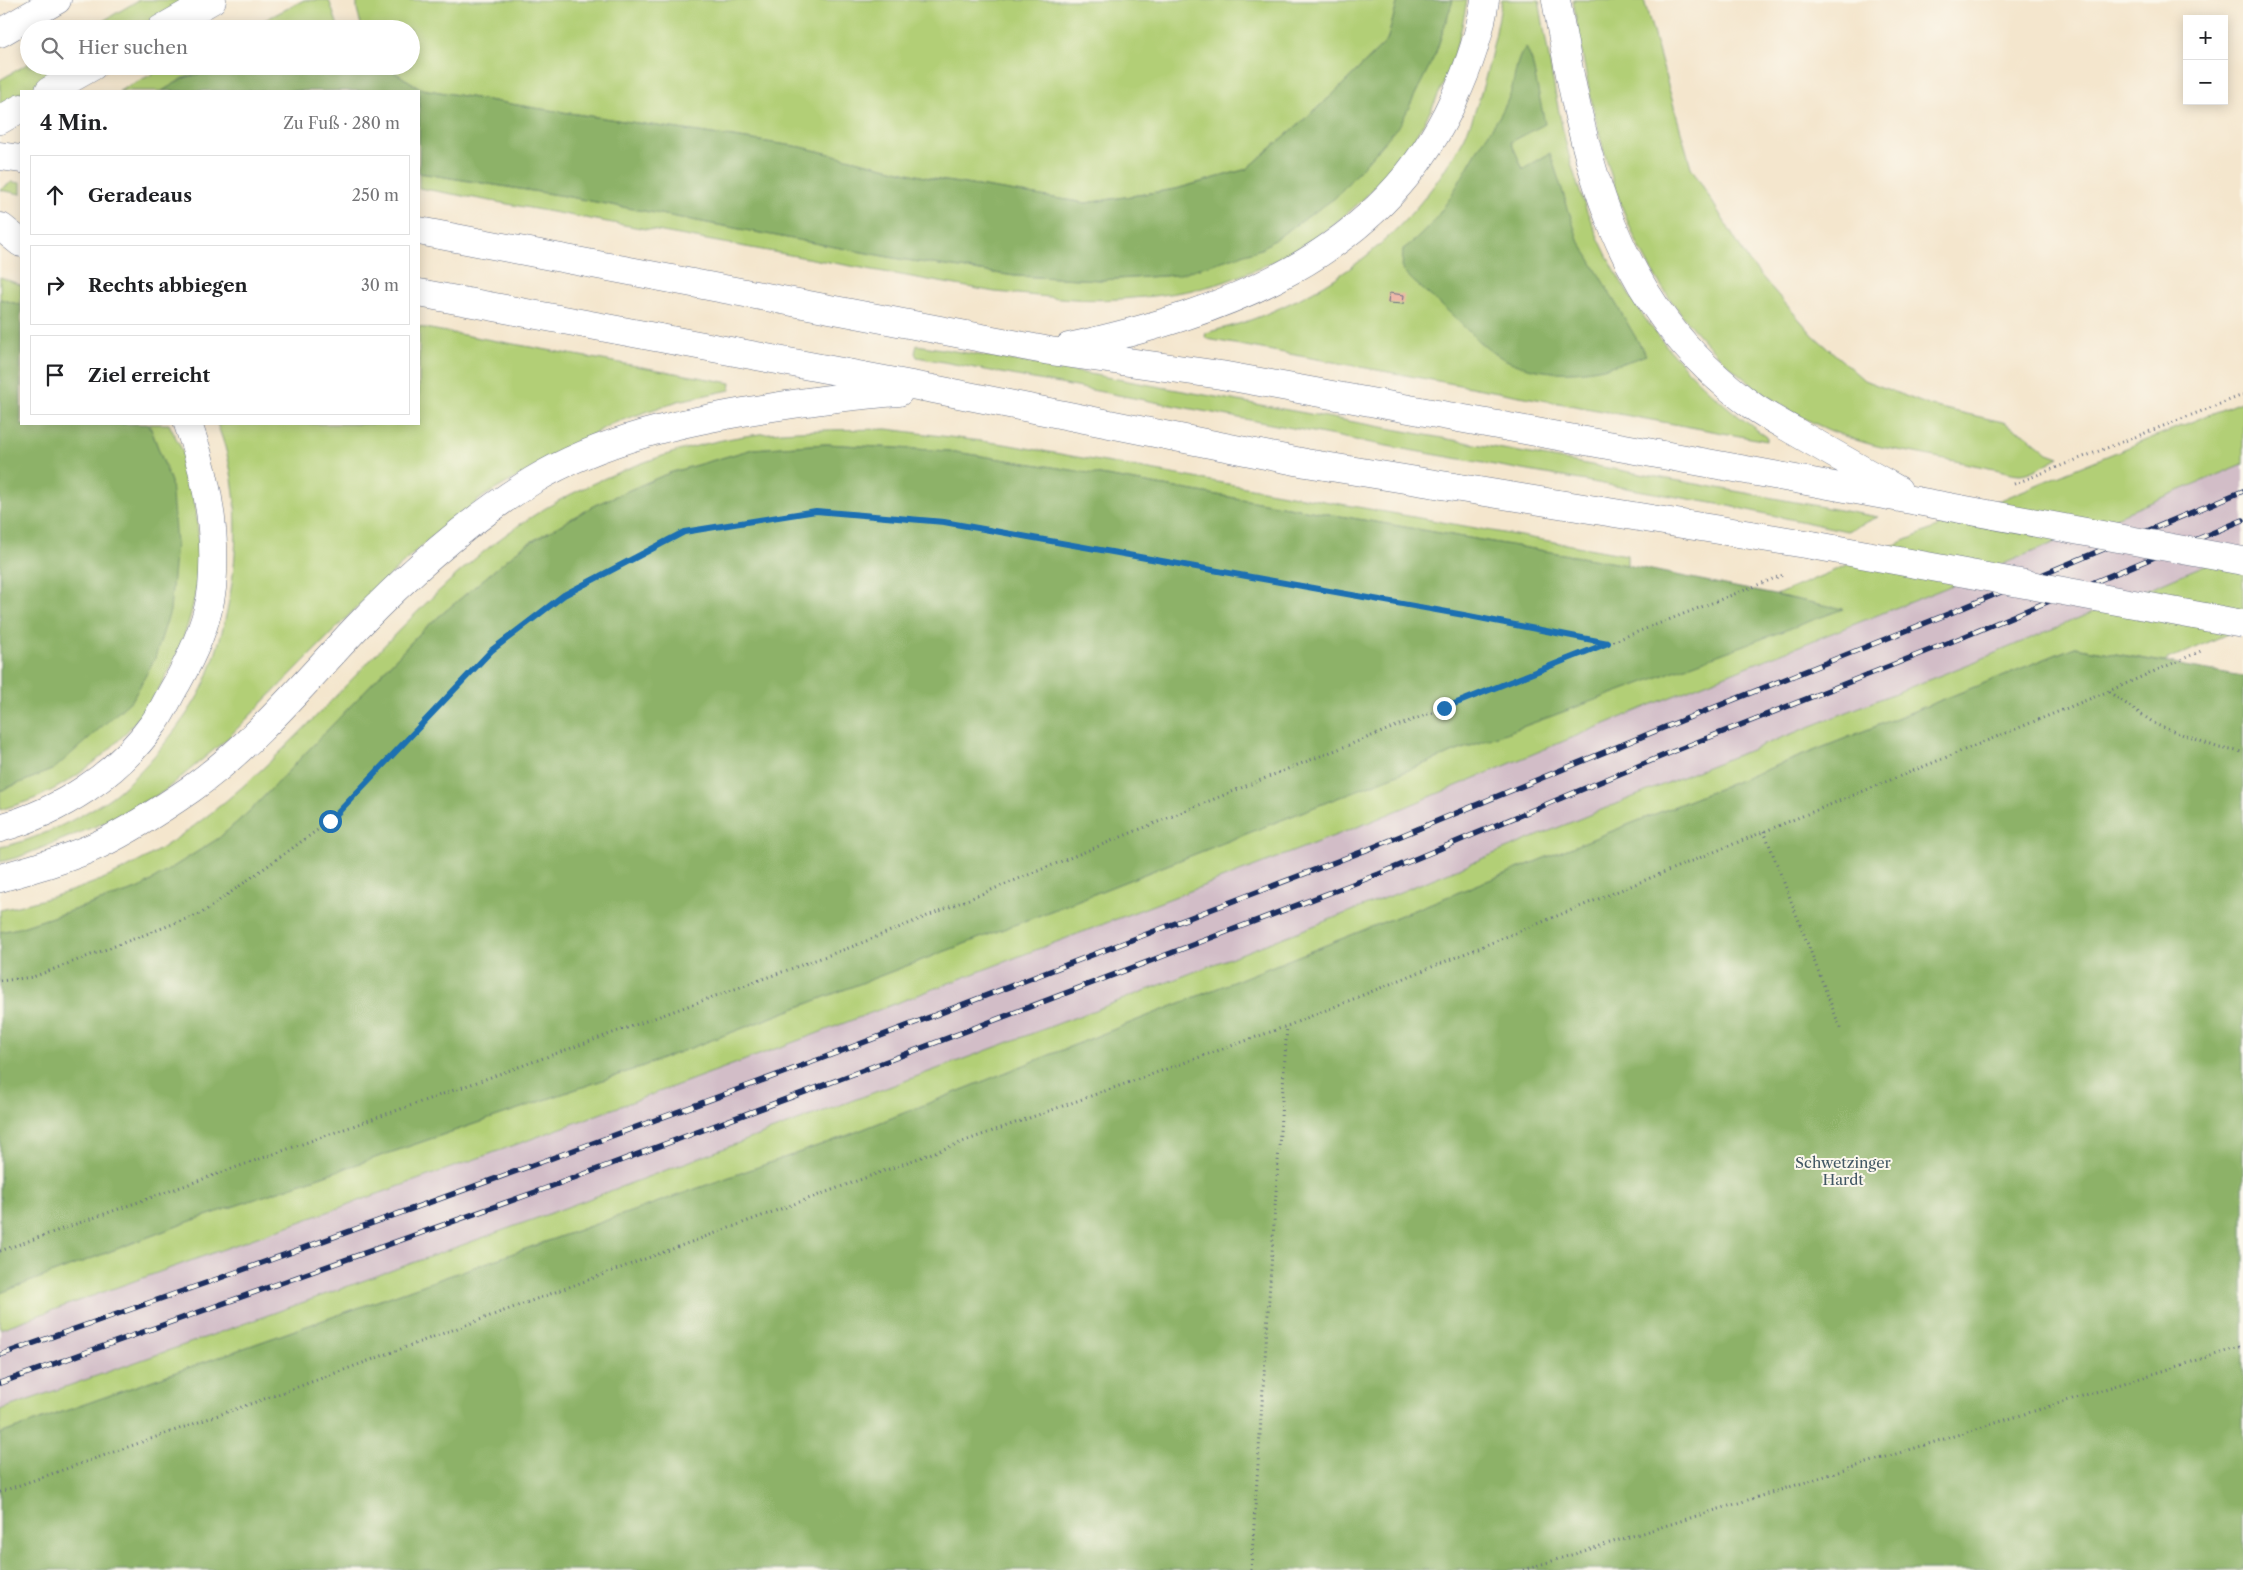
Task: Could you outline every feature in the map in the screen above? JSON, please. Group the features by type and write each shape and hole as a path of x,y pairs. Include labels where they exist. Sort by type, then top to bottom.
{"highway":[{"path":"22,20 57,0"},
{"path":"177,20 212,0"},
{"path":"1050,350 1114,337 1223,303 1289,272 1322,253 1352,231 1379,208 1403,182 1435,136 1469,65 1485,0"},
{"path":"1556,0 1587,154 1605,210 1634,274 1657,309 1684,344 1716,377 1755,408 1917,501"},
{"path":"0,33 20,21"},
{"path":"51,90 77,75"},
{"path":"0,120 20,109"},
{"path":"0,156 20,159"},
{"path":"420,231 1050,350 1222,374 2243,561"},
{"path":"420,293 933,389 1306,463 1812,546 2243,624"},
{"path":"0,878 62,859 100,844 161,810 192,788 255,734 429,556 486,512 534,480 571,460 616,442 708,417 849,396 933,389"},
{"path":"0,828 23,821 75,798 117,765 154,723 190,660 203,627 212,588 212,540 208,496 198,452 188,425"}],"path":[{"path":"0,981 33,977 202,912 330,821 492,650 564,595 684,532 816,511 944,522 1464,615 1608,643"},
{"path":"0,1250 477,1082 854,946 1295,766 1628,635"},
{"path":"0,1492 284,1392 976,1137 1287,1026 2109,691 2207,649"},
{"path":"2109,691 2157,725 2219,748 2243,752"},
{"path":"1764,831 1841,1030"},
{"path":"1251,1570 1287,1026"},
{"path":"1523,1570 2243,1346"}],"shaded area":[{"path":"2243,464 2243,549 1974,662 1682,777 1388,897 1103,1007 551,1213 0,1410 0,1329 526,1141 813,1035 1360,826 1653,704 1943,589"}],"green space":[{"path":"139,0 187,0 153,20 105,20"},
{"path":"304,0 329,0 336,20 265,20"},
{"path":"357,0 1398,0 1387,41 1330,97 1247,169 1176,189 1086,203 933,179 801,147 535,108 422,89 399,75 420,75 420,20 360,20"},
{"path":"1398,0 1453,0 1435,55 1401,123 1335,198 1261,249 1177,275 1102,280 1015,276 899,259 564,196 420,173 420,90 164,90 184,78 195,75 399,75 422,89 535,108 801,147 933,179 1086,203 1176,189 1247,169 1330,97 1387,41"},
{"path":"1453,0 1467,0 1456,50 1438,96 1415,138 1386,175 1352,209 1314,238 1271,263 1212,286 1145,297 1104,300 1073,299 995,292 420,188 420,173 564,196 899,259 1015,276 1102,280 1177,275 1435,55"},
{"path":"1502,0 1539,0 1559,112 1572,168 1591,221 1623,285 1663,342 1686,368 1738,416 1767,437 1767,441 1207,339 1205,336 1206,333 1242,323 1275,310 1336,278 1380,245 1418,206 1435,184 1467,132 1479,100 1488,67"},
{"path":"1573,0 1644,0 1691,167 1749,262 1813,335 1864,380 1931,406 2003,422 2025,434 2048,453 2059,457 2034,470 2017,474 1873,445 1832,431 1794,412 1757,389 1724,361 1694,330 1668,295 1645,259 1627,220 1608,166 1594,112"},
{"path":"1526,47 1532,61 1545,124 1511,142 1523,169 1550,153 1578,239 1646,355 1627,362 1588,371 1548,372 1510,362 1481,344 1402,270 1403,249 1428,228 1438,215 1503,110 1511,91 1519,58"},
{"path":"20,68 20,75 58,75 32,90 20,90 20,98 0,109 0,80"},
{"path":"150,75 195,75 184,78 164,90 121,90"},
{"path":"12,182 20,183 20,194 0,190"},
{"path":"0,277 20,285 20,305 0,299"},
{"path":"0,299 20,305 20,425 149,425 171,482 176,543 170,611 155,658 133,699 54,769 0,791"},
{"path":"420,327 731,383 730,390 678,401 611,424 484,496 427,541 374,590 227,739 163,792 101,824 19,857 0,862 0,847 41,835 69,822 107,800 120,790 148,763 176,729 198,696 216,652 225,620 231,587 236,520 233,486 227,454 217,425 420,425"},
{"path":"917,345 1023,362 1878,517 1847,531 1729,506 1403,449 917,357 915,353"},
{"path":"2243,401 2243,464 1943,589 1653,704 1360,826 813,1035 526,1141 0,1329 0,1293 188,1222 638,1068 1043,914 1454,752 1841,609 1776,595 2067,472"},
{"path":"149,425 170,425 182,449 195,506 199,548 198,575 192,610 181,644 166,677 146,708 123,735 97,760 68,781 36,798 0,810 0,791 54,769 171,482"},
{"path":"887,429 1004,444 1627,555 1627,565 949,451 826,444 753,449 669,473 595,505 522,547 424,629 253,808 219,838 140,888 19,928 0,932 0,910 56,896 110,876 144,859 211,813 302,731 402,627 451,580 502,537 558,501 626,469 673,453 721,440 780,432"},
{"path":"826,444 949,451 1065,469 1627,565 1843,609 1454,752 1043,914 638,1068 188,1222 0,1293 0,932 19,928 140,888 219,838 253,808 424,629 522,547 595,505 669,473 753,449"},
{"path":"2243,549 2243,627 2164,662 2075,647 846,1136 0,1434 0,1410 551,1213 1103,1007 1388,897 1682,777 1974,662"},
{"name":"Schwetzinger Hardt","path":"2075,647 2243,676 2243,1570 0,1570 0,1434 846,1136"}],"building":[{"path":"1389,293 1404,295 1403,304 1388,303"}],"railway":[{"path":"0,1355 536,1164 823,1058 1369,849 1663,728 1953,612 2243,491"},
{"path":"0,1383 544,1189 832,1082 1379,874 1672,752 1963,637 2243,520"}],"route":[{"path":"330,821 492,650 564,595 684,532 816,511 944,522 1464,615 1608,643 1444,708"}]}
